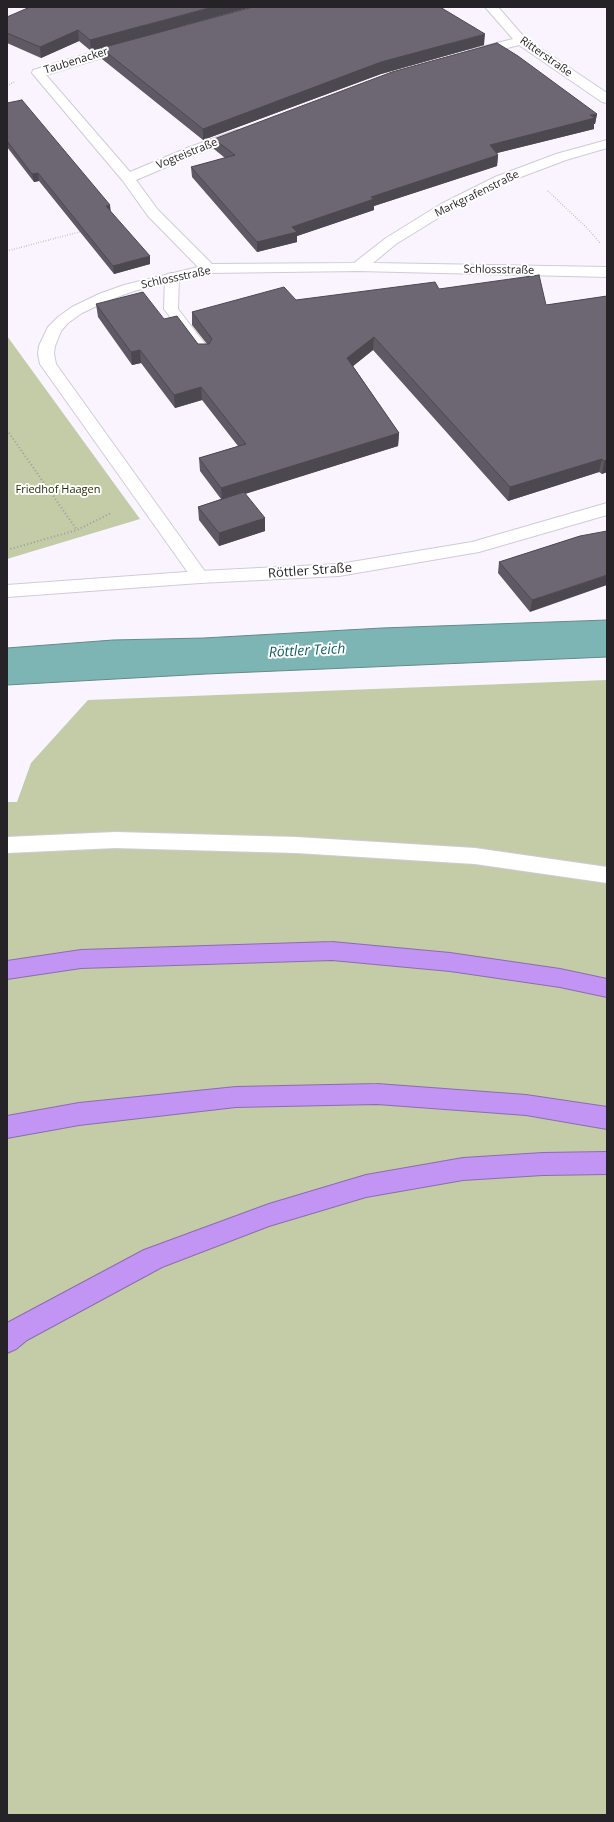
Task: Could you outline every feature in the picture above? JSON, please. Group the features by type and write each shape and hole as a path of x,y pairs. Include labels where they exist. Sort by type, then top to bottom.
{"highway":[{"path":"7,970 81,959 332,951 450,962 560,978 607,988"},
{"path":"7,1127 79,1114 236,1097 377,1094 526,1105 607,1118"},
{"path":"7,1340 18,1331 153,1258 269,1215 366,1186 463,1169 542,1164 607,1163"}],"street":[{"name":"Ritterstraße","path":"491,7 521,41 607,99"},
{"path":"460,56 521,41"},
{"name":"Taubenacker","path":"128,178 38,73 143,42"},
{"name":"Vogteistraße","path":"128,178 251,130"},
{"name":"Markgrafenstraße","path":"358,267 392,241 446,207 500,180 561,157 607,144"},
{"path":"128,178 153,213 208,269"},
{"name":"Schlossstraße","path":"200,577 48,364 46,354 47,346 54,330 77,310 110,294 208,269 358,267 607,272"},
{"name":"Röttler Straße","path":"7,591 200,577 340,570 473,548 607,509"},
{"path":"7,845 115,840 296,845 475,856 607,875"}],"lane":[{"path":"172,277 171,309 205,353"}],"path":[{"path":"525,171 587,228 602,246"},
{"path":"7,251 84,231"},
{"path":"7,430 76,530"},
{"path":"7,550 76,530 111,512"}],"green space":[{"name":"Friedhof Haagen","path":"7,336 140,519 7,559"},
{"path":"607,680 607,1815 7,1815 7,802 17,802 31,763 88,700"}],"water":[{"name":"Röttler Teich","path":"607,620 607,657 206,674 7,685 7,648 113,640 204,638 382,628"}],"building":[{"path":"30,7 212,7 90,40 78,30 40,47 7,33 7,17"},
{"path":"253,7 440,7 485,34 381,62 203,129 101,48"},
{"path":"497,43 518,56 597,114 590,115 595,118 490,145 498,155 371,197 374,199 292,227 297,232 257,242 191,167 235,155 214,139 392,72"},
{"path":"22,100 110,205 106,206 150,256 113,266 38,173 32,174 7,141 7,103"},
{"path":"539,275 546,305 607,296 607,460 604,461 602,459 510,487 374,337 347,358 399,433 221,488 199,458 246,444 201,387 174,395 140,350 131,352 96,304 143,292 164,319 177,316 198,344 209,344 212,339 192,312 284,287 296,300 435,282 439,289"},
{"path":"244,492 265,518 219,533 198,507"},
{"path":"607,531 607,575 532,600 499,562 580,536"}]}
